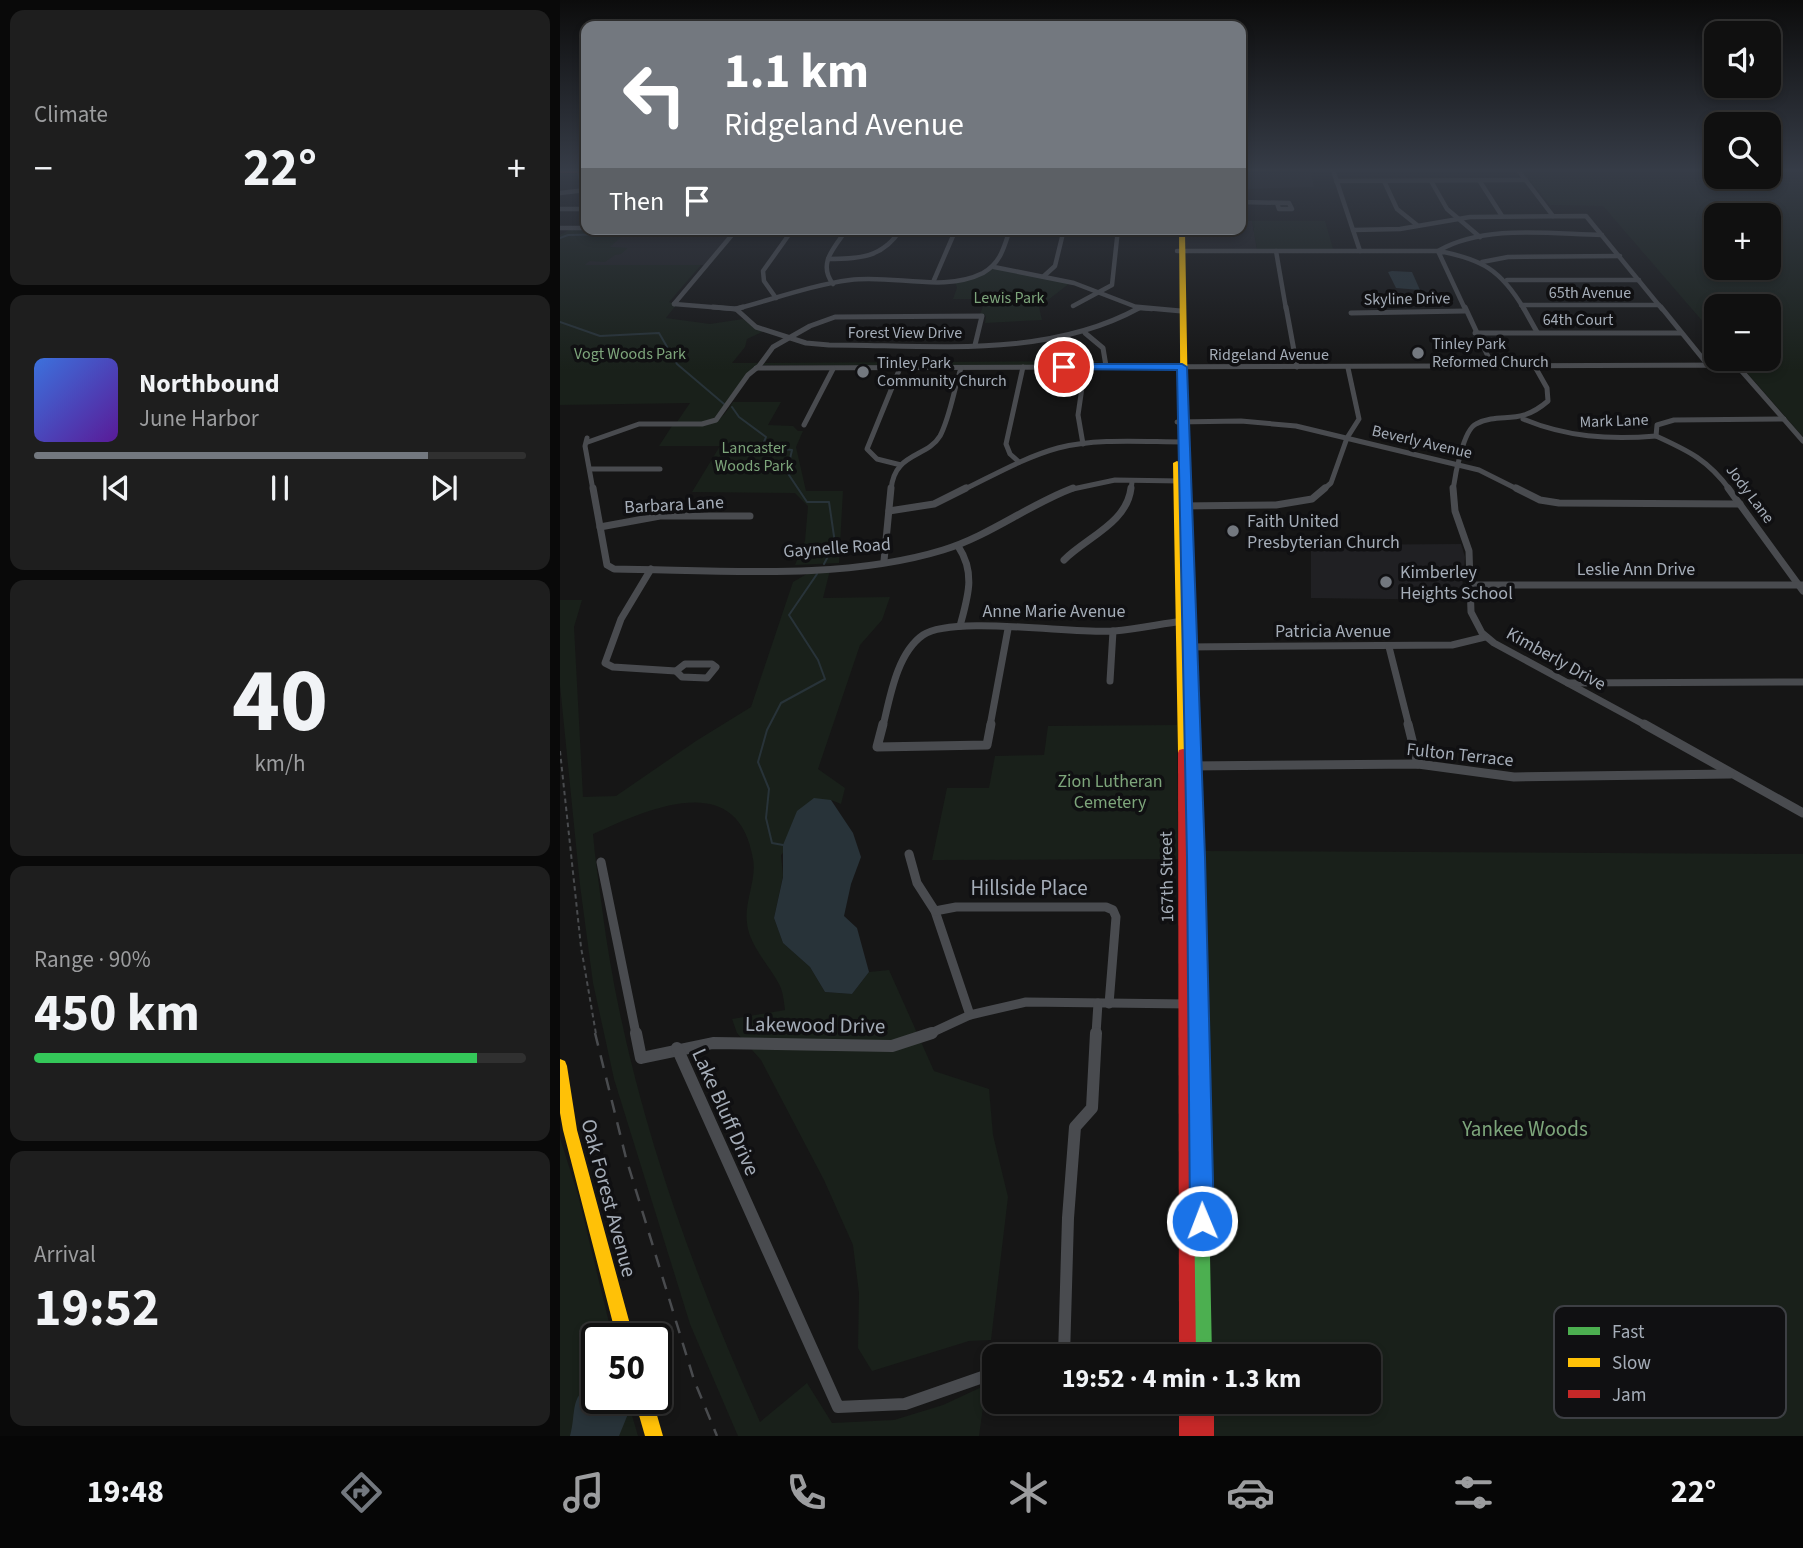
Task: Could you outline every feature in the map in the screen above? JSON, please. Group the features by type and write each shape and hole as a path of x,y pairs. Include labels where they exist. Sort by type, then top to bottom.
{"main road":[{"name":"167th Street","path":"1177,236 1179,251"},
{"name":"167th Street","path":"1181,236 1180,481 1192,1004 1204,1344"},
{"name":"167th Street","path":"1188,1344 1192,1004"},
{"name":"Oak Forest Avenue","path":"560,1066 570,1130 622,1323"},
{"path":"647,1414 653,1436"},
{"path":"1188,1414 1188,1436"},
{"path":"1205,1414 1205,1436"}],"street":[{"path":"731,236 674,304 736,309 859,279 964,278 994,267 1001,259 1008,236"},
{"path":"776,298 764,281 763,271 788,236"},
{"path":"833,284 824,272 828,259 843,236"},
{"path":"828,259 854,259 880,253 892,246 897,236"},
{"path":"934,280 953,236"},
{"path":"1044,276 1055,267 1062,236"},
{"path":"1073,306 1112,285 1117,236"},
{"path":"1355,236 1360,251"},
{"path":"1438,251 1456,242 1480,237 1540,236"},
{"path":"1603,236 1704,361"},
{"path":"1179,251 1438,251 1493,267 1507,281 1537,332"},
{"path":"1276,251 1297,367"},
{"path":"1438,251 1492,365"},
{"path":"1482,262 1502,257 1620,256"},
{"path":"994,267 1044,276 1101,291 1139,308 1179,311"},
{"path":"1507,281 1639,280"},
{"name":"65th Avenue","path":"1521,305 1659,305"},
{"name":"Forest View Drive","path":"736,309 755,327 788,338 829,345 975,345 1021,344 1085,333 1113,323 1139,308"},
{"name":"Skyline Drive","path":"1351,313 1465,310"},
{"path":"756,368 773,348 788,338 810,326 844,316 973,314 983,317 975,345"},
{"name":"64th Court","path":"1475,333 1681,332"},
{"path":"1085,333 1103,348 1106,366"},
{"path":"1523,419 1548,401 1549,395 1534,365"},
{"name":"Ridgeland Avenue","path":"756,368 1704,365"},
{"path":"1019,461 1010,454 1006,444 1023,367"},
{"path":"1083,444 1078,415 1084,367"},
{"name":"Gaynelle Road","path":"756,368 748,375 721,416 702,424 639,424 588,440 585,446 607,565 614,569 819,567 928,555 958,546 1070,489 1099,482 1180,481"},
{"path":"900,368 867,449 877,460 901,465"},
{"path":"884,561 891,481 901,465 939,438 961,368"},
{"path":"1181,506 1276,505 1312,499 1331,483 1347,438 1359,419 1348,368"},
{"path":"804,425 833,369"},
{"name":"Ridgeland Avenue","path":"1742,371 1784,419"},
{"name":"Mark Lane","path":"1523,419 1562,434 1582,437 1656,436 1657,425 1674,420 1784,419"},
{"name":"Kimberly Drive","path":"1523,419 1475,424 1469,430 1453,490 1454,505 1468,549 1470,612 1486,637 1803,813"},
{"path":"1784,419 1803,441"},
{"name":"Beverly Avenue","path":"1180,422 1261,422 1296,426 1479,470 1540,500 1559,503 1740,504"},
{"name":"Jody Lane","path":"1656,436 1706,461 1802,587"},
{"path":"889,511 934,504 1019,461 1059,448 1083,444 1180,441"},
{"path":"590,469 660,469"},
{"path":"1064,560 1087,538 1121,516 1130,501 1132,482"},
{"name":"Barbara Lane","path":"600,527 660,516 750,516"},
{"path":"958,546 969,560 972,578 960,626"},
{"path":"651,569 628,607 605,663 613,667 676,671"},
{"name":"Leslie Ann Drive","path":"1469,585 1802,587"},
{"name":"Anne Marie Avenue","path":"1008,629 987,745 877,747 904,657 922,636 940,628 960,626 1114,631 1183,621"},
{"path":"1110,681 1114,631"},
{"name":"Patricia Avenue","path":"1184,647 1452,645 1486,637"},
{"path":"1389,647 1418,764"},
{"path":"1567,683 1803,682"},
{"name":"Fulton Terrace","path":"1188,766 1418,764 1514,777 1733,774"},
{"path":"909,854 917,883 934,911 970,1015"},
{"name":"Lake Bluff Drive","path":"601,862 641,1058 677,1048 838,1407 905,1404 982,1377"},
{"name":"Hillside Place","path":"934,911 956,907 1106,907 1113,910 1116,917 1104,1003"},
{"name":"Lakewood Drive","path":"677,1048 713,1043 892,1046 921,1038 970,1015 1026,1002 1192,1004"},
{"path":"1064,1344 1068,1219 1075,1126 1092,1108 1104,1003"}],"shaded area":[{"path":"621,236 729,236 705,265 584,265"},
{"path":"1186,236 1255,236 1257,249 1186,249"},
{"path":"1388,272 1412,272 1420,290 1396,288"},
{"name":"Kimberley Heights School","path":"1461,544 1465,557 1461,600 1311,598 1311,551 1318,545"},
{"path":"814,798 831,800 853,833 861,857 851,884 844,916 857,928 869,972 852,994 825,992 810,967 783,943 774,918 783,877 783,845 797,811"},
{"path":"581,1394 581,1414 628,1414 619,1436 570,1436"}],"green space":[{"name":"Vogt Woods Park","path":"560,236 624,236 610,247 628,248 621,254 605,262 589,261 585,265 701,265 669,302 676,305 666,318 710,324 743,319 762,332 747,339 745,347 732,363 759,363 721,413 706,422 677,422 690,403 560,405"},
{"path":"1255,236 1329,236 1333,249 1257,249"},
{"path":"1629,236 1704,236 1704,280 1781,280 1781,236 1803,236 1803,437 1745,371 1781,371 1781,294 1704,294 1704,323"},
{"name":"Lewis Park","path":"994,268 1070,283 1039,307 1042,320 985,323 986,316 980,314 984,304 975,299 953,299 957,288 955,281 977,276"},
{"path":"1102,361 1076,366 763,365 765,363"},
{"name":"Lancaster Woods Park","path":"733,402 781,402 768,425 793,426 798,431 803,431 796,447 806,491 843,491 839,563 795,565 805,541 808,506 795,493 692,492 720,446 659,446 672,426 707,425 720,418"},
{"path":"830,570 823,598 890,597 882,620 860,645 818,769 845,788 841,804 831,800 781,855 783,876 774,918 783,943 810,967 825,992 852,994 869,972 889,970 934,1071 989,1089 993,1135 1008,1197 991,1340 969,1341 872,1371 858,1348 859,1293 853,1245 824,1180 761,1060 737,1033 732,1019 785,1010 780,987 755,947 749,931 747,907 753,859 744,830 729,813 710,804 688,803 639,814 593,834 612,975 626,1041 662,1171 707,1298 760,1422 807,1383 832,1423 894,1420 943,1405 982,1387 979,1436 738,1436 690,1324 614,1079 593,983 580,885 560,685 560,600 582,600 574,627 583,797 616,796 751,707 793,582 812,571"},
{"name":"Zion Lutheran Cemetery","path":"1177,725 1178,859 932,860 947,788 989,788 995,756 1044,755 1048,726"},
{"name":"Yankee Woods","path":"1200,851 1803,854 1803,1436 1211,1436 1210,1414 1381,1414 1381,1344 1209,1344"},
{"path":"560,1138 578,1195 609,1323 581,1323 581,1414 632,1414 638,1436 560,1436"}],"waterway":[{"path":"560,238 565,236"},
{"path":"560,322 600,336 659,333 677,364 724,404"},
{"path":"732,407 739,417 766,437 762,447 792,450 787,472 807,502 829,502 835,543 824,564"},
{"path":"783,845 772,843 766,818 769,789 758,762 767,730 781,703 825,679 818,660 789,615 817,574"}],"railway":[{"path":"560,751 581,947 596,1034"},
{"path":"595,1033 626,1158 694,1380 717,1436"}],"traffic: fast":[{"path":"1191,722 1196,857 1204,1344"}],"traffic: slow":[{"path":"1182,236 1186,583 1191,722"},
{"path":"1177,463 1183,753"},
{"path":"560,1066 570,1130 622,1323"},
{"path":"648,1414 654,1436"}],"traffic: jam":[{"path":"1183,753 1188,1344"},
{"path":"1188,1414 1188,1436"},
{"path":"1205,1414 1205,1436"}],"place":[{"name":"Tinley Park Reformed Church","path":"1418,353"},
{"name":"Tinley Park Community Church","path":"863,372"},
{"name":"Faith United Presbyterian Church","path":"1233,531"},
{"name":"Kimberley Heights School","path":"1386,582"}],"route":[{"path":"1064,367 1182,367 1186,583 1196,857 1202,1221"}]}
